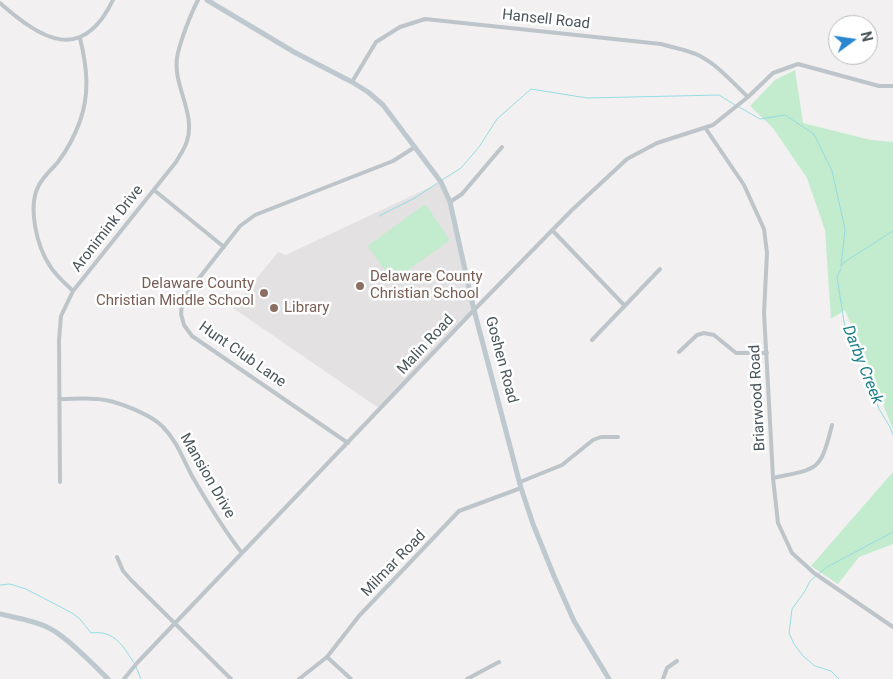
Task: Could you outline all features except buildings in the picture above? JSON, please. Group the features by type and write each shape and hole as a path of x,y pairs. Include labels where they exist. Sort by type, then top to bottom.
{"street":[{"path":"0,3 31,28 49,37 61,40 80,38 93,31 105,17 113,0"},
{"name":"Aronimink Drive","path":"60,482 59,340 62,316 73,291 176,162 187,141 188,118 177,76 177,57 198,0"},
{"name":"Goshen Road","path":"207,0 294,52 368,92 383,105 440,181 450,202 474,310 521,488 543,550 570,612 609,679"},
{"name":"Hansell Road","path":"352,82 376,42 400,27 425,19 661,44 690,52 704,59 717,67 748,97"},
{"path":"73,291 49,266 42,250 36,232 34,197 38,185 60,160 71,143 80,122 86,97 86,65 80,38"},
{"name":"Malin Road","path":"124,679 133,667 242,552 474,310 572,210 627,159 657,143 706,129 748,97 773,73 798,64 879,86 893,86"},
{"name":"Briarwood Road","path":"706,129 744,185 764,229 767,253 764,304 773,478 778,523 784,539 792,553 814,573 893,627"},
{"name":"Hunt Club Lane","path":"348,443 192,336 184,325 180,314 182,302 240,226 255,215 392,161 415,147"},
{"path":"450,202 462,194 502,147"},
{"path":"154,190 224,247"},
{"path":"553,231 624,305"},
{"path":"592,340 660,269"},
{"path":"680,352 697,335 704,333 714,335 736,353 767,353"},
{"name":"Mansion Drive","path":"60,399 116,402 162,425 176,442 192,475 230,537 242,552"},
{"path":"773,478 798,474 808,471 817,465 823,457 832,426"},
{"path":"520,482 562,465 593,440 602,437 618,437"},
{"name":"Milmar Road","path":"299,679 327,657 359,616 459,511 521,488"},
{"path":"118,557 123,571 131,580 231,679"},
{"path":"0,614 49,628 108,679"},
{"path":"327,657 351,679"},
{"path":"663,679 667,668 677,660"},
{"path":"467,679 499,662"}],"shaded area":[{"name":"Delaware County Christian School","path":"441,182 446,191 474,310 380,409 233,308 278,252 286,255"}],"green space":[{"path":"795,70 803,123 871,140 893,142 893,429 845,310 831,319 825,230 807,178 773,128 750,106 775,80"},
{"path":"426,205 449,241 392,280 368,247"},
{"path":"893,472 893,544 859,557 838,584 811,566"}],"waterway":[{"path":"442,180 461,168 479,147 497,119 531,89 587,98 719,95 735,105"},
{"path":"739,107 760,119 785,115 814,134 832,171 845,229 841,267"},
{"path":"379,216 415,198 439,182"},
{"name":"Darby Creek","path":"842,265 893,231"},
{"name":"Darby Creek","path":"841,269 837,277 845,328 857,347 879,409 893,435"},
{"name":"Darby Creek","path":"839,679 831,671 815,666 803,656 794,644 789,633 792,609 810,581 827,567 893,532"},
{"path":"0,585 10,584 26,589 72,613 80,619 91,633 106,634 117,640 134,663"},
{"path":"136,667 141,679"}],"place":[{"name":"Delaware County Christian School","path":"360,286"},
{"name":"Delaware County Christian Middle School","path":"264,293"},
{"name":"Library","path":"274,308"}]}
